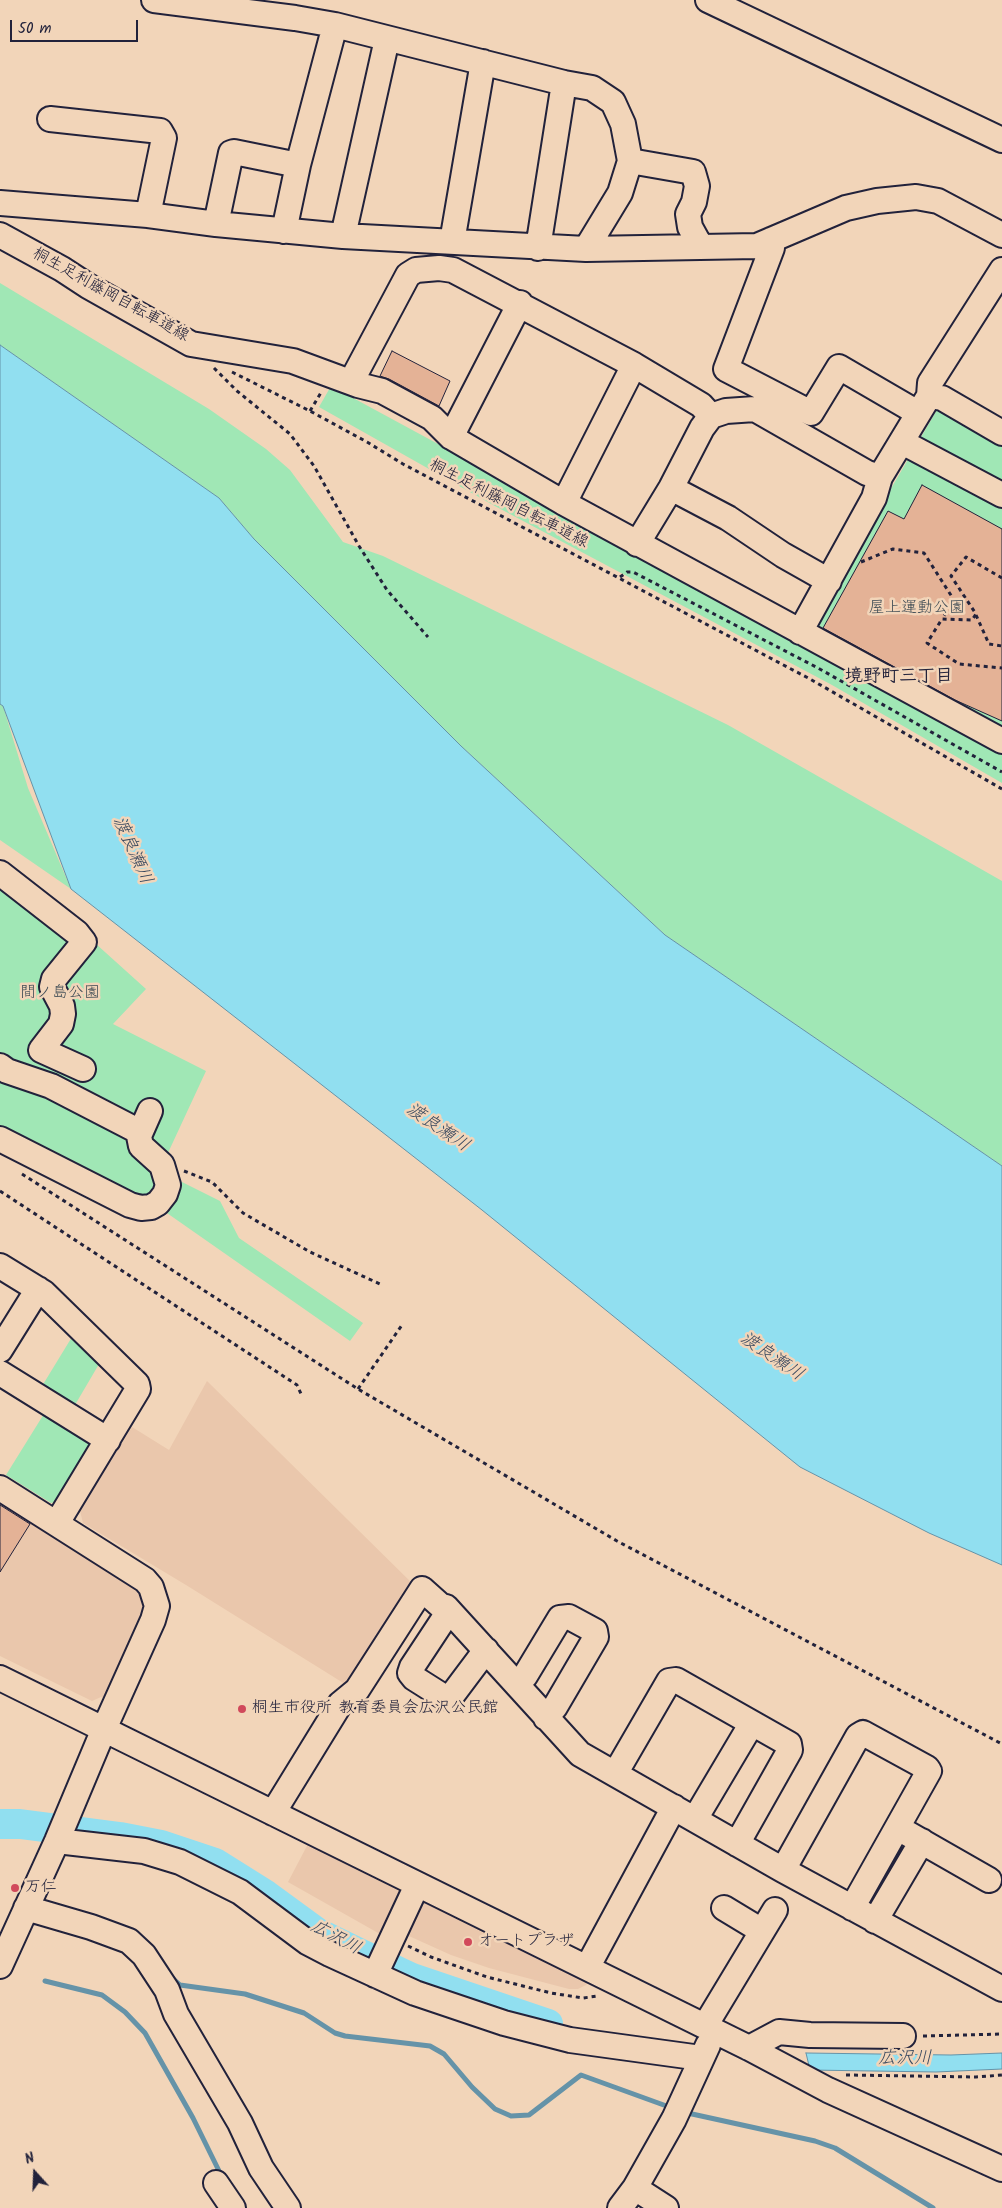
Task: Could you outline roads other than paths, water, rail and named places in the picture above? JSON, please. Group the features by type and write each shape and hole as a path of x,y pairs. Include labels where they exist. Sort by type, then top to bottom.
{"street":[{"path":"154,0 298,9 335,25 387,39 564,83 592,88 613,102 623,124 630,161 620,193 586,249"},
{"path":"708,0 1002,140"},
{"path":"284,231 298,165 335,25"},
{"path":"343,236 387,39"},
{"path":"452,242 483,62"},
{"path":"538,248 564,83"},
{"path":"50,118 160,131 164,138 148,215"},
{"path":"216,224 231,153 234,152 298,165"},
{"path":"630,161 693,172 697,186 694,202 688,214 690,227 701,247"},
{"path":"0,203 148,215 216,224 343,236 538,248 586,249 757,246 846,208 878,201 916,197 938,201 1002,235"},
{"path":"0,235 62,269 207,357 293,361 355,384 373,400 426,430 451,437 637,544 1002,741"},
{"path":"771,240 772,248 726,368 811,413 840,367 920,410"},
{"path":"355,384 408,275 416,270 439,268 453,270 634,365 701,405 711,416"},
{"path":"800,632 874,498 880,477 920,410 930,383 1002,270"},
{"path":"451,437 520,304"},
{"path":"564,503 634,365"},
{"path":"920,410 942,398 1002,433"},
{"path":"637,544 702,428 711,416 726,411 755,409 866,473 880,477"},
{"path":"902,442 1002,496"},
{"path":"670,488 728,518 783,555 829,581"},
{"path":"0,873 77,933 84,942 54,980 52,987 62,1006 61,1024 41,1050 10,1070"},
{"path":"41,1050 83,1069"},
{"path":"0,1139 112,1197 141,1208 151,1207 158,1203 165,1194 168,1185 166,1173 162,1165 140,1146 138,1136 145,1121 10,1070"},
{"path":"0,1266 50,1297 137,1384 138,1389 57,1523"},
{"path":"0,1350 38,1289"},
{"path":"0,1373 108,1440"},
{"path":"0,1488 145,1580 155,1596 157,1606 153,1620 104,1729 71,1810 0,1966"},
{"path":"273,1813 340,1704 357,1690 422,1589 441,1606 448,1609 580,1754 875,1922 1002,1990"},
{"path":"448,1609 412,1667 410,1673 414,1678 444,1697 450,1698 486,1650"},
{"path":"516,1683 524,1676 560,1618 569,1617 595,1631 596,1636 555,1707 546,1718"},
{"path":"0,1678 749,2048 828,2090 1002,2169"},
{"path":"615,1774 669,1681 676,1680 789,1744 790,1750 737,1844"},
{"path":"695,1819 752,1723"},
{"path":"783,1870 860,1734 863,1733 927,1768 929,1772 852,1908"},
{"path":"587,1968 674,1807"},
{"path":"898,1828 989,1880"},
{"path":"58,1839 144,1851 180,1862 240,1892 308,1942 383,1959 415,1993 504,2023 570,2040 701,2058"},
{"path":"875,1922 922,1841"},
{"path":"383,1959 417,1885"},
{"path":"26,1908 91,1927 129,1941 144,1956 167,1990 176,2014 240,2123 262,2168 288,2208"},
{"path":"724,1908 762,1931"},
{"path":"620,2208 635,2188 674,2120 701,2058 710,2029 775,1910"},
{"path":"749,2048 779,2032 810,2035 903,2036"},
{"path":"216,2183 232,2208"},
{"path":"635,2188 666,2208"}],"water":[{"name":"渡良瀬川","path":"0,345 219,498 254,539 461,746 665,935 1002,1166 1002,1565 929,1533 800,1467 482,1210 71,889 3,706 0,704"},
{"path":"806,2053 951,2055 1002,2053 1002,2069 936,2072 810,2070"}],"waterway":[{"name":"広沢川","path":"0,1824 20,1824 120,1837 161,1845 215,1863 266,1895 318,1933 359,1953 412,1978 548,2024"},
{"path":"170,1976 180,1985 245,1994 304,2013 335,2033 345,2036 430,2046 444,2054 472,2087 495,2109 511,2116 529,2115 581,2075 672,2108"},
{"path":"45,1981 102,1995 125,2012 145,2033 193,2118 222,2177"},
{"path":"683,2112 815,2141 835,2148 933,2208"}],"place":[{"name":"桐生市役所 教育委員会広沢公民館","path":"242,1709"},
{"name":"万仁","path":"15,1888"},
{"name":"オートプラザ","path":"468,1942"}],"district":[{"name":"境野町三丁目","path":"899,678"}],"park label":[{"name":"屋上運動公園","path":"917,609"},
{"name":"間ノ島公園","path":"60,994"}]}
